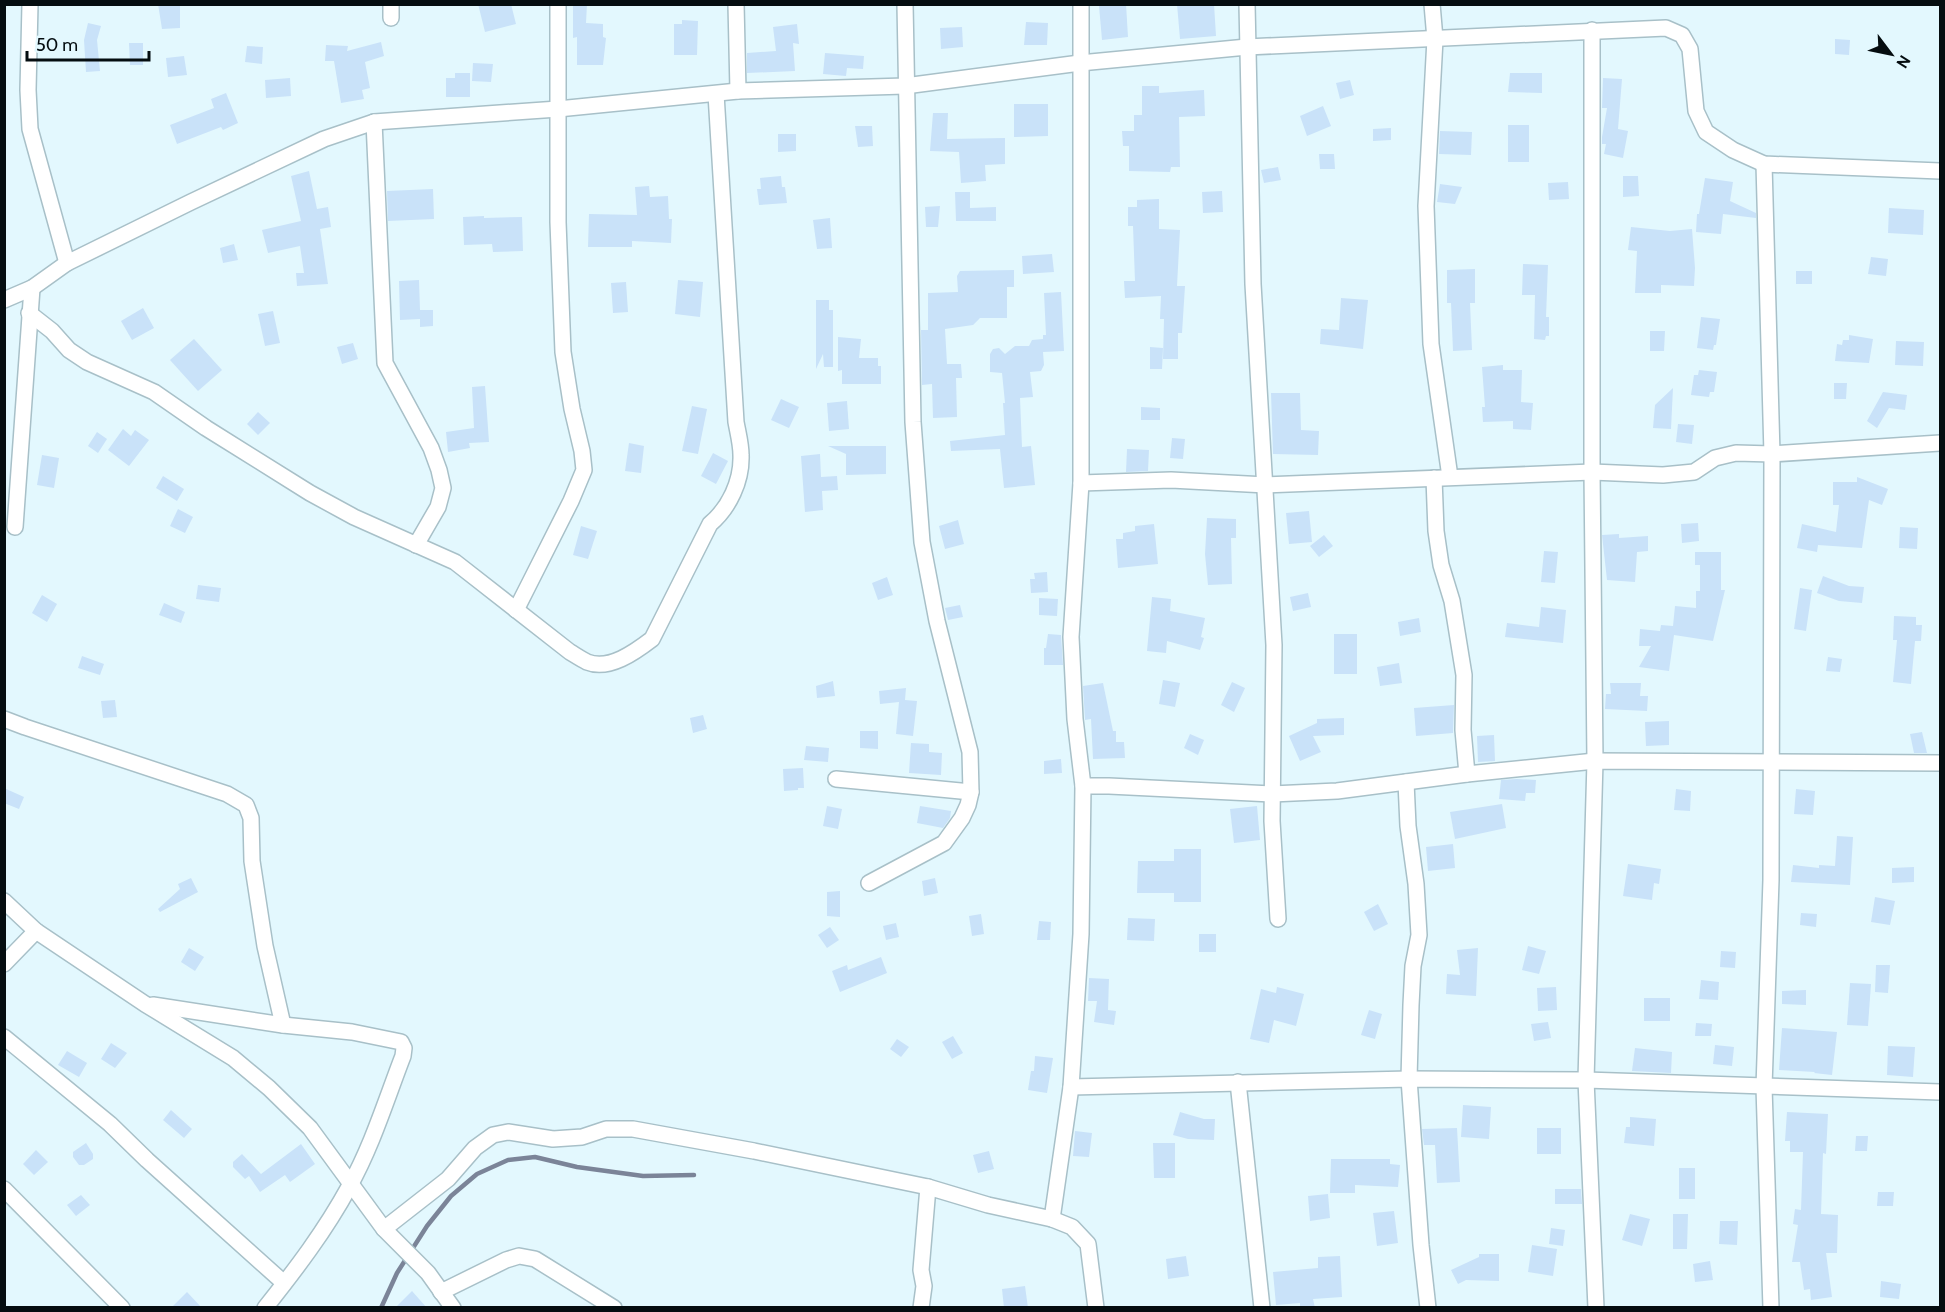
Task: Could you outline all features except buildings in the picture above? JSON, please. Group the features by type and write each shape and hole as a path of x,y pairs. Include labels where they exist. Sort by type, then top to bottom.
{"street":[{"path":"30,4 28,90 30,129 68,263"},
{"path":"516,610 572,501 584,470 563,352 558,222 558,4"},
{"path":"736,4 738,92"},
{"path":"869,883 944,843 962,818 971,792 969,752 937,621 921,543 913,422 905,4"},
{"path":"1052,1219 1071,1087 1081,933 1083,786 1075,719 1071,637 1081,483 1081,4"},
{"path":"1247,4 1253,284 1274,645 1272,821 1278,919"},
{"path":"1432,4 1435,39 1426,206 1431,344 1450,477"},
{"path":"4,300 32,288 68,263 324,139 374,122 558,109 738,92 905,86 1080,63 1247,47 1666,28 1682,35 1690,49 1696,111 1706,132 1733,150 1764,164 1941,171"},
{"path":"1592,30 1592,472 1595,761 1586,1080 1596,1308"},
{"path":"29,313 52,331 69,350 87,362 154,392 206,428 310,493 354,517 455,562 570,652 587,662 600,664 617,660 637,651 652,639 710,524 722,513 736,485 741,457 736,422 716,94"},
{"path":"374,122 385,363 431,448 443,488 438,507 416,544"},
{"path":"1764,164 1772,454 1771,880 1764,1087 1771,1308"},
{"path":"15,526 32,288"},
{"path":"1081,483 1171,480 1266,484 1592,472 1663,475 1695,472 1715,458 1736,453 1772,454 1941,443"},
{"path":"1434,478 1436,531 1441,565 1452,601 1464,675 1463,730 1467,774"},
{"path":"4,719 24,728 226,794 246,806 251,818 252,861 265,946 283,1025"},
{"path":"1083,786 1272,794 1337,791 1467,774 1595,761 1941,763"},
{"path":"836,779 971,792"},
{"path":"1406,782 1419,935 1413,976 1409,1079 1428,1308"},
{"path":"4,901 36,931 145,1004 233,1058 269,1088 310,1128 350,1186 384,1229 428,1274 453,1308"},
{"path":"4,964 36,931"},
{"path":"145,1004 283,1025 352,1032 401,1042 404,1048 377,1123 350,1186 316,1242 265,1308"},
{"path":"4,1036 110,1124 284,1283"},
{"path":"1071,1087 1409,1079 1586,1080 1941,1092"},
{"path":"1238,1082 1262,1308"},
{"path":"384,1229 448,1179 475,1148 493,1135 508,1131 553,1139 582,1137 606,1129 633,1129 928,1187 988,1205 1052,1219 1072,1227 1088,1244 1096,1308"},
{"path":"921,1308 924,1286 921,1270 928,1187"},
{"path":"5,1190 122,1308"},
{"path":"441,1292 506,1260 519,1257 535,1259 614,1308"}],"waterway":[{"path":"381,1308 397,1273 427,1226 451,1196 477,1174 508,1160 535,1157 577,1167 643,1176 694,1175"}]}
